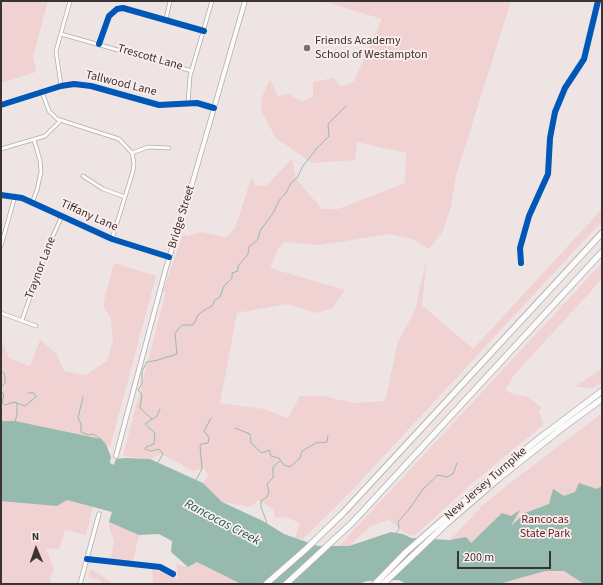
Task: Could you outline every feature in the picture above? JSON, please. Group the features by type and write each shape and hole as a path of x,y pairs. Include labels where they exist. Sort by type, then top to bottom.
{"highway":[{"path":"266,584 325,531 602,232"},
{"path":"286,584 335,541 602,252"},
{"name":"New Jersey Turnpike","path":"376,584 406,552 510,462 602,390"},
{"name":"New Jersey Turnpike","path":"383,584 436,533 508,470 602,400"}],"main road":[{"name":"Bridge Street","path":"116,456 169,257 190,191 245,1"}],"street":[{"path":"61,86 56,56 70,1"},
{"path":"166,19 170,1"},
{"path":"188,103 192,71 212,1"},
{"path":"521,263 520,248 529,216 548,174 550,138 555,112 565,88 584,58 598,1"},
{"path":"99,44 109,16 120,8 131,9 204,31"},
{"name":"Trescott Lane","path":"61,34 192,71"},
{"name":"Tallwood Lane","path":"1,105 61,86 74,84 91,86 159,105 188,103 204,104 214,108"},
{"path":"42,92 49,111 60,121 119,139 132,153 134,163 133,171 112,239"},
{"path":"1,149 34,140 48,134 60,121"},
{"path":"32,203 38,190 41,172 40,160 34,140"},
{"path":"132,153 148,147 169,148"},
{"path":"83,176 103,189 125,197"},
{"name":"Tiffany Lane","path":"1,195 15,196 112,239 169,257"},
{"path":"1,246 15,196"},
{"name":"Traynor Lane","path":"22,320 47,249 62,216"},
{"path":"1,313 36,326"},
{"path":"80,584 99,514"},
{"path":"87,559 160,567 173,574"}],"green space":[{"path":"1,1 48,1 33,56 36,72 1,83"},
{"path":"322,1 511,1 456,175 451,206 443,231 429,249 413,239 389,234 320,245 285,242 279,247 270,268 345,290 332,308 317,313 286,304 237,313 220,403 264,409 288,418 300,396 323,396 353,403 385,401 398,342 415,310 427,257 422,305 473,349 602,209 602,221 354,488 303,539 295,538 300,524 288,517 275,518 273,509 258,500 251,507 222,502 203,483 208,475 204,468 193,471 162,454 150,459 123,456 166,292 163,291 183,234 188,236 201,232 226,237 235,228 252,176 256,186 267,185 292,159 296,179 322,209 338,209 405,183 406,153 357,142 355,160 312,163 276,138 261,111 262,97 270,79 278,96 289,94 302,102 313,96 313,82 333,78 341,87 354,81 382,19"},
{"path":"114,263 156,276 110,447 100,439 15,421 1,421 1,340 9,358 30,366 40,340 56,353 64,371 86,375 108,360 113,340 111,319 103,305"},
{"path":"602,263 602,279 514,375 505,390 515,395 526,396 542,408 539,411 543,425 476,480 414,536 408,535 389,520 371,526 349,546 339,546"},
{"path":"602,369 602,382 593,388 574,387"},
{"name":"Rancocas State Park","path":"602,413 602,584 458,584 450,540 481,507"},
{"path":"67,500 93,507 86,535 65,530 59,549 46,548 54,569 50,578 52,584 1,584 1,501"},
{"path":"109,522 139,535 133,561 111,559 114,541 109,527"},
{"path":"197,562 241,584 153,584 152,569 178,579 176,564 188,567"},
{"path":"91,569 110,581 112,584 102,584 100,580 88,577"}],"water":[{"name":"Rancocas Creek","path":"1,421 15,421 101,439 106,444 111,457 110,463 114,465 116,459 150,459 203,483 222,502 263,521 284,534 318,546 349,546 391,532 403,534 411,538 450,540 466,537 471,543 502,513 511,516 520,510 511,526 525,513 549,504 553,489 564,496 575,492 579,483 597,489 602,486 602,584 584,584 564,571 545,571 499,584 406,584 399,580 367,581 358,584 241,584 197,562 188,567 171,552 172,541 159,534 139,535 109,522 112,512 67,500 57,506 1,501"}],"waterway":[{"path":"152,419 140,408 142,394 138,390 142,384 142,371 147,362 177,354 175,334 179,328 182,325 193,325 198,315 212,306 215,300 220,297 224,286 232,278 232,273 238,271 238,266 248,254 249,247 258,239 260,231 273,213 280,199 286,193 291,183 297,178 303,166 317,148 329,136 328,124 346,106"},
{"path":"1,371 4,373 5,377 5,383 1,387"},
{"path":"1,391 4,394 2,402 5,405 14,402 25,406 37,396"},
{"path":"28,393 34,393 35,396"},
{"path":"83,397 78,418 81,424 81,432 88,435 93,434 101,439"},
{"path":"15,422 17,403"},
{"path":"157,464 163,454 159,449 151,451 145,449 146,447 154,444 155,433 145,424 157,416 160,409"},
{"path":"196,480 202,469 200,446 201,444 208,443 209,438 204,431 211,418"},
{"path":"235,428 250,434 251,443 262,453 269,450 271,456 279,458 284,465 290,467 300,458 302,451 316,443 327,442 328,436"},
{"path":"267,523 261,507 261,501 267,497 269,492 267,484 273,478 273,467 280,461"},
{"path":"396,533 399,529 398,522 423,489 438,475 447,477 453,474 457,463"}],"cycle path":[{"path":"521,263 520,248 529,216 548,174 550,138 555,112 565,88 584,59 598,1"},
{"path":"99,44 109,16 117,9 123,8 204,31"},
{"path":"1,105 61,86 74,84 91,86 159,105 197,103 214,108"},
{"path":"1,195 22,198 112,239 169,257"},
{"path":"87,559 160,567 173,574"}],"place":[{"name":"Friends Academy School of Westampton","path":"307,48"}]}
